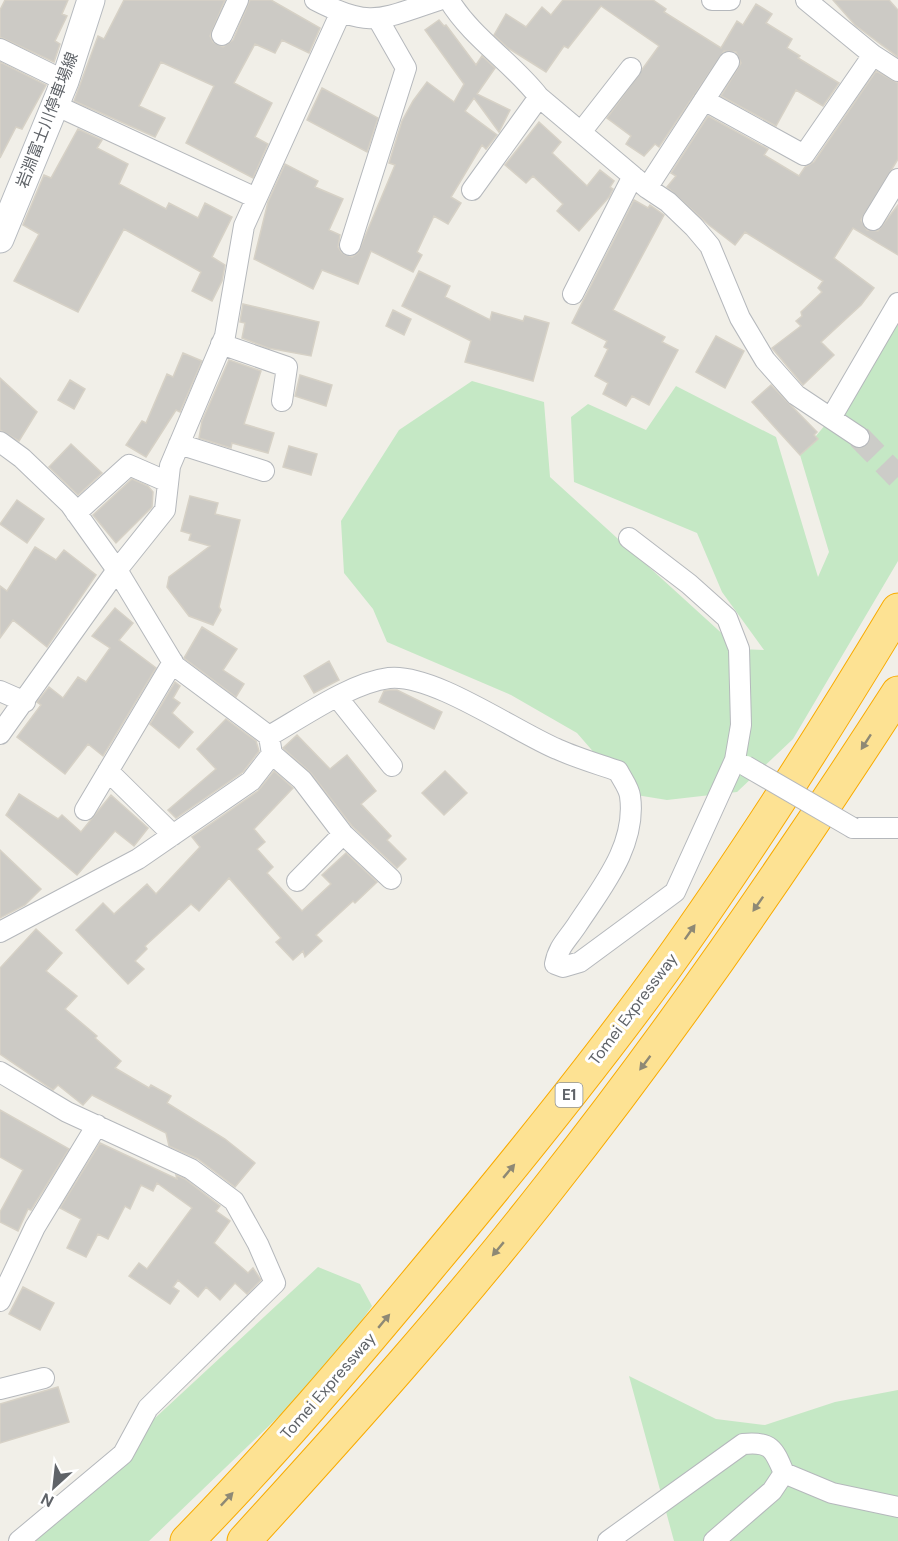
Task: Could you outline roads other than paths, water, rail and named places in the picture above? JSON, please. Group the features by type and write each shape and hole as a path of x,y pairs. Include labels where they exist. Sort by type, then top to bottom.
{"highway":[{"name":"Tomei Expressway","path":"187,1541 304,1415 535,1140 662,971 747,849 826,730 898,610"},
{"name":"E1","path":"244,1541 350,1425 549,1188 657,1046 748,918 898,693"}],"main road":[{"name":"岩淵富士川停車場線","path":"0,239 60,93 91,0"}],"street":[{"path":"222,35 238,0"},
{"path":"315,0 340,14 357,19 378,20 439,0"},
{"path":"449,0 460,18 526,80 539,97 640,182 668,202 710,246 740,318 765,360 795,395 859,437"},
{"path":"712,0 718,2 730,0"},
{"path":"806,0 873,55 898,71"},
{"path":"0,734 117,570 165,510 170,466 221,344 237,275 244,226 340,14"},
{"path":"350,244 406,68 378,20"},
{"path":"0,49 60,93 256,198"},
{"path":"705,100 804,155 873,55"},
{"path":"573,294 640,182 705,100 729,62"},
{"path":"581,132 631,68"},
{"path":"472,190 539,97"},
{"path":"873,219 898,179"},
{"path":"831,418 898,303"},
{"path":"221,344 287,367 282,400"},
{"path":"0,442 22,458 76,513 117,570 173,662 271,745 302,780 343,834 391,879"},
{"path":"179,444 264,471"},
{"path":"76,513 129,465 168,482"},
{"path":"0,932 138,859 251,781 271,745 337,697 366,684 390,678 423,684 471,704 556,749 618,771 630,794 629,833 612,873 572,933 558,948 555,964 563,967 580,962 675,892 740,763 742,684 739,649 727,618 689,584 629,538"},
{"path":"85,810 173,662"},
{"path":"0,691 25,702"},
{"path":"337,697 392,766"},
{"path":"740,763 853,828 898,828"},
{"path":"108,771 173,835"},
{"path":"297,881 343,834"},
{"path":"0,1072 67,1112 191,1169 234,1201 258,1244 275,1283 148,1408 123,1454 18,1541"},
{"path":"0,1301 35,1227 98,1125"},
{"path":"0,1389 44,1378"},
{"path":"608,1541 743,1444 759,1442 774,1450 784,1473 831,1493 898,1507"},
{"path":"714,1541 772,1491 784,1473"}],"tunnel":[{"path":"859,437 898,477"}]}
